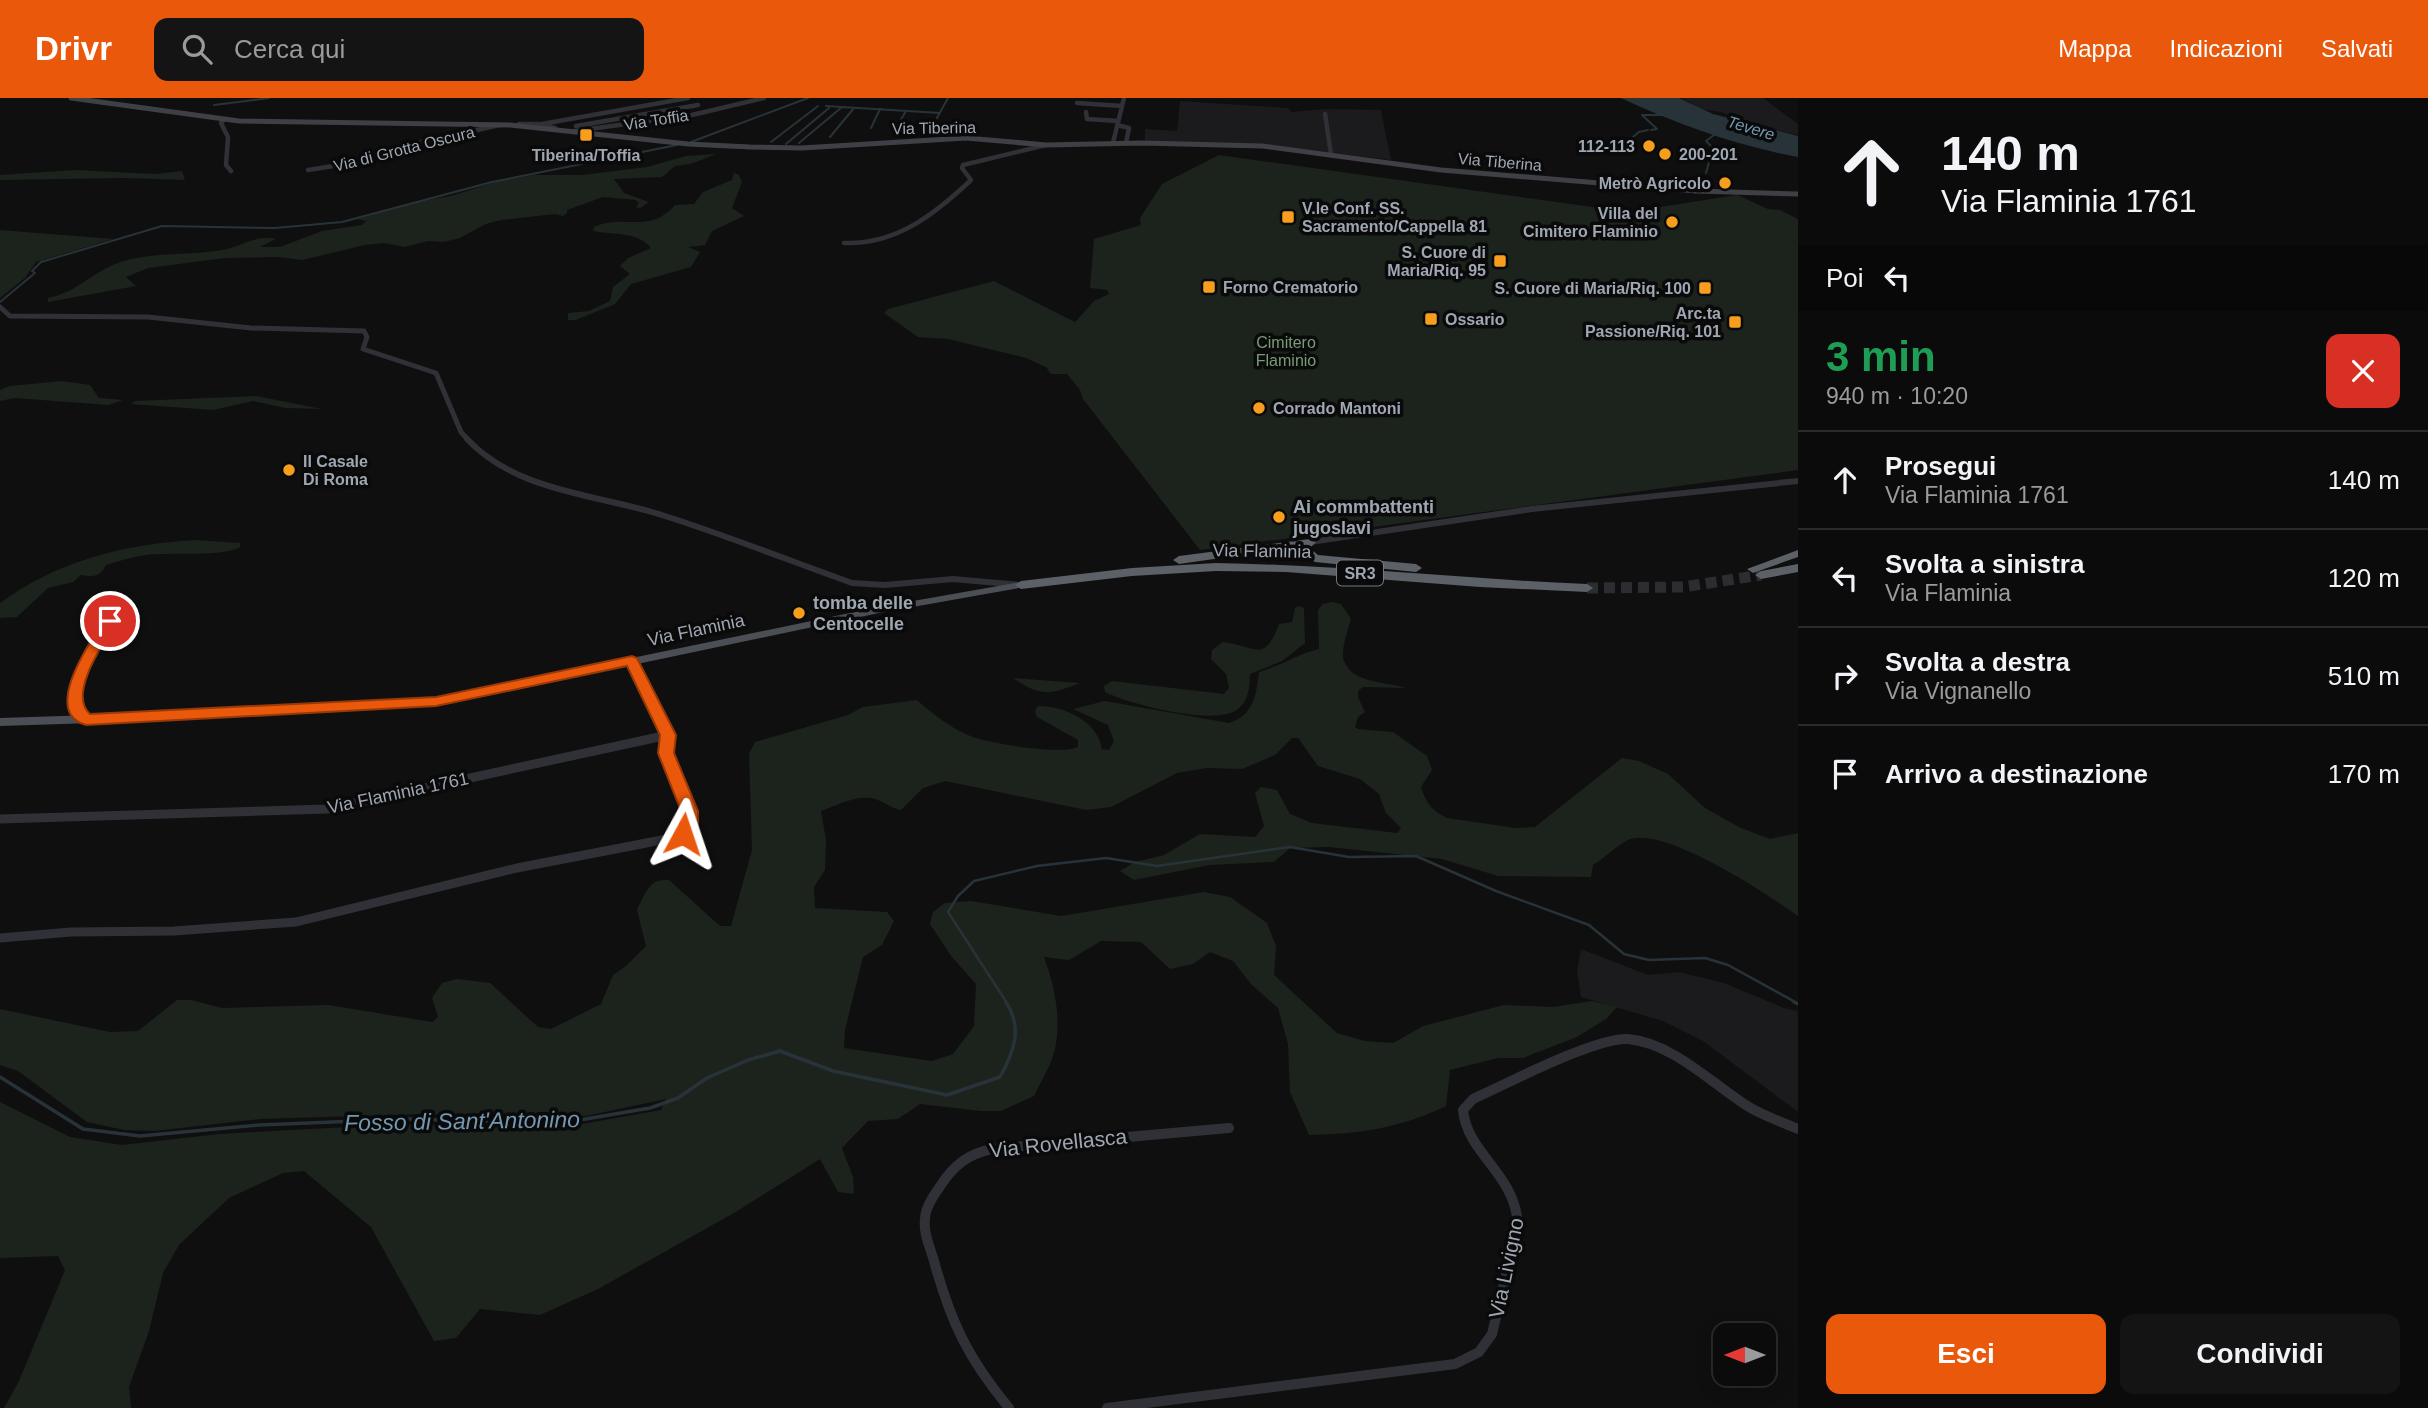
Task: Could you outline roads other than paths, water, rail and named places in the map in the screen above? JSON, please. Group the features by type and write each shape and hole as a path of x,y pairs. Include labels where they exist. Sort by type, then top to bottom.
{"highway":[{"path":"1140,567 1310,542"},
{"path":"1310,542 1305,546 1306,552 1315,558 1458,573 1480,578"},
{"path":"1757,572 1798,553"},
{"path":"1757,572 1798,560"},
{"name":"Via Flaminia","path":"1208,562 1272,563 1585,585 1480,583 1286,568 1216,567 1132,572 1021,585 1140,567 1208,562"},
{"path":"1757,572 1798,570"}],"main road":[{"name":"Via Tiberina","path":"71,98 224,120 500,125 688,144 802,148 966,138 1046,145 1126,143 1262,146 1424,168 1709,192 1798,194"},
{"name":"Via Flaminia","path":"0,722 86,720 436,701 879,610 1021,585"}],"street":[{"name":"Via Toffia","path":"539,124 688,98"},
{"name":"Via Toffia","path":"539,124 587,133 697,114 765,98"},
{"path":"1113,143 1124,98"},
{"path":"1077,103 1122,106"},
{"path":"576,126 698,105"},
{"path":"624,109 634,116"},
{"path":"1086,112 1087,119 1118,123 1129,128 1126,143"},
{"path":"1325,114 1331,154"},
{"path":"224,120 220,123 228,137 226,165 231,171"},
{"name":"Via di Grotta Oscura","path":"308,170 352,163 394,148 500,125 539,124"},
{"path":"844,243 894,237 927,217 971,180 962,168 964,165 1046,145"},
{"path":"0,307 10,316 148,317 251,328 364,331 367,337 363,349 436,373 466,439 508,471 520,476 574,494 663,515 852,583 885,585 953,579 1021,585"},
{"name":"Via Flaminia","path":"1310,542 1532,509 1798,481"},
{"path":"86,720 78,712 75,703 78,676 110,621"},
{"path":"0,938 71,932 174,931 296,922 517,868 683,834 689,826 690,811 666,753 668,735 632,661"},
{"name":"Via Flaminia 1761","path":"0,820 327,809 668,735"},
{"name":"Via Livigno","path":"1107,1408 1455,1364 1473,1356 1492,1334 1519,1211 1515,1196 1467,1127 1463,1110 1473,1099 1590,1047 1625,1039 1653,1045 1678,1058 1751,1108 1798,1129"},
{"name":"Via Rovellasca","path":"1009,1408 976,1368 960,1343 941,1291 925,1217 930,1203 949,1172 971,1153 992,1149 1228,1128"}],"water":[{"name":"Tevere","path":"1621,98 1679,98 1713,114 1798,136 1798,157 1752,147 1708,133"}],"waterway":[{"path":"214,105 269,98"},
{"path":"691,142 808,98"},
{"path":"940,113 948,98"},
{"path":"771,142 818,106"},
{"path":"826,106 880,109"},
{"path":"799,143 842,107"},
{"path":"786,144 829,108"},
{"path":"830,137 854,108"},
{"path":"871,128 880,109"},
{"path":"880,109 940,113"},
{"path":"896,128 906,111"},
{"path":"928,134 940,113"},
{"path":"1651,130 1657,129 1642,115 1664,115"},
{"path":"1602,146 1629,140 1639,132 1648,130"},
{"path":"1706,173 1710,159 1708,154 1714,149 1706,141 1714,135"},
{"path":"1584,144 1600,145"},
{"path":"0,302 35,273 32,271 41,262 162,226 275,228 342,222 492,182 677,145"},
{"name":"Fosso di Sant'Antonino","path":"1007,1003 948,912 958,896 974,881 1037,866 1106,858 1157,866 1290,847 1349,857 1416,856 1496,891 1589,925 1624,954 1649,960 1705,958 1728,965 1797,1003"},
{"name":"Fosso di Sant'Antonino","path":"0,1077 83,1129 140,1136 259,1125 407,1119 562,1123 650,1108 678,1098 707,1078 748,1060 780,1051 833,1071 947,1095 1000,1077 1015,1040 1014,1021 1006,1002"},
{"name":"Fosso di Sant'Antonino","path":"1794,1002 1798,1004"}],"tunnel":[{"path":"1587,588 1683,587 1761,575"}],"place":[{"name":"Tiberina/Toffia","path":"586,135"},
{"name":"112-113","path":"1649,146"},
{"name":"200-201","path":"1665,154"},
{"name":"Metrò Agricolo","path":"1725,183"},
{"name":"V.le Conf. SS. Sacramento/Cappella 81","path":"1288,217"},
{"name":"Villa del Cimitero Flaminio","path":"1672,222"},
{"name":"S. Cuore di Maria/Riq. 95","path":"1500,261"},
{"name":"Forno Crematorio","path":"1209,287"},
{"name":"S. Cuore di Maria/Riq. 100","path":"1705,288"},
{"name":"Ossario","path":"1431,319"},
{"name":"Arc.ta Passione/Riq. 101","path":"1735,322"},
{"name":"Corrado Mantoni","path":"1259,408"},
{"name":"Il Casale Di Roma","path":"289,470"},
{"name":"Ai commbattenti jugoslavi","path":"1279,517"},
{"name":"tomba delle Centocelle","path":"799,613"}],"park label":[{"name":"Cimitero Flaminio","path":"1286,351"}]}
